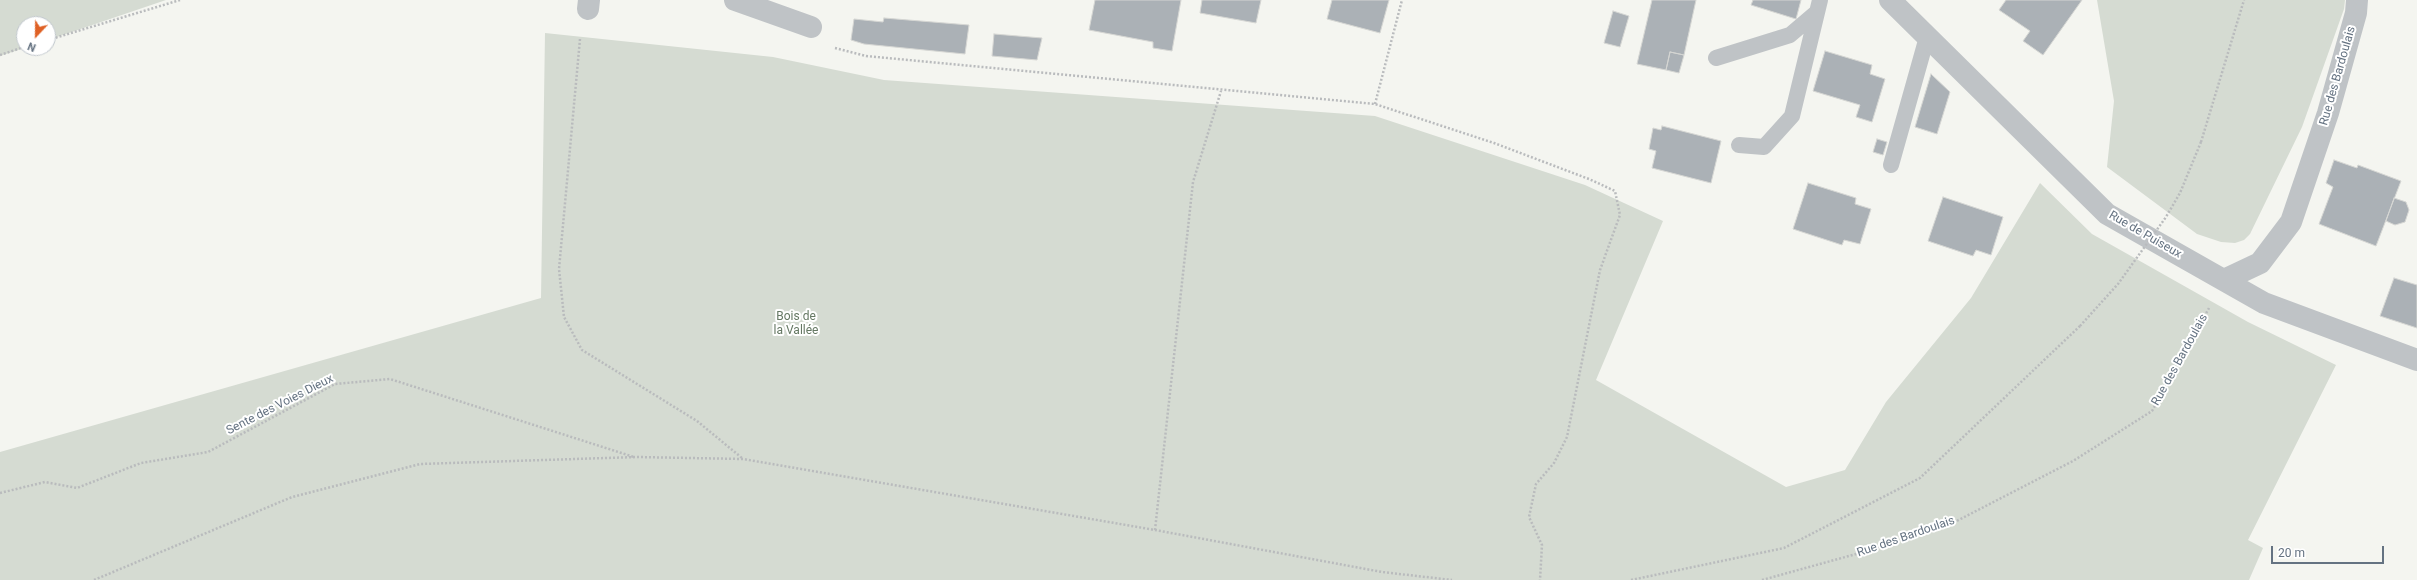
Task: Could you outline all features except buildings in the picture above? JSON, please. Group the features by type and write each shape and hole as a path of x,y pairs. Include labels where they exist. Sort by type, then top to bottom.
{"street":[{"path":"735,0 811,27"},
{"name":"Rue de Puiseux","path":"1890,0 2107,214 2264,303 2417,360"},
{"name":"Rue des Bardoulais","path":"2224,280 2260,263 2291,222 2328,113 2356,13 2357,0"}],"lane":[{"path":"1716,58 1790,35 1818,6"},
{"path":"1739,145 1764,146 1792,116 1818,6"},
{"path":"1891,165 1927,37"}],"path":[{"path":"56,38 180,0"},
{"path":"1375,104 1402,0"},
{"path":"1631,580 1784,548 1920,478 2080,326 2118,284 2166,217 2180,193 2201,142 2244,0"},
{"path":"589,5 580,37 559,269 564,317 582,350 697,421 743,459"},
{"path":"811,27 831,48 866,56 1221,91 1375,104 1494,143 1589,179 1615,191 1620,215 1600,270 1567,437 1554,463 1536,484 1529,517 1542,545 1540,580"},
{"path":"0,55 16,50"},
{"path":"1155,530 1193,182 1221,91"},
{"name":"Rue des Bardoulais","path":"1762,580 1885,546 1945,527 2073,461 2152,411 2224,280"},
{"name":"Sente des Voies Dieux","path":"0,493 45,482 77,488 142,463 208,452 335,384 390,379 637,457"},
{"path":"94,580 292,497 420,464 637,457 743,459 1155,530 1382,572 1452,580"}],"green space":[{"path":"0,0 166,0 56,37 56,16 16,16 16,51 0,56"},
{"path":"2097,0 2345,0 2344,9 2302,127 2250,234 2244,240 2235,243 2221,242 2197,234 2107,167 2114,101"},
{"name":"Bois de la Vallée","path":"545,33 773,57 884,80 1375,116 1585,185 1663,221 1596,380 1786,487 1845,470 1886,402 1971,298 2040,183 2092,234 2248,322 2336,365 2248,540 2263,548 2249,580 0,580 0,452 541,298"}]}
